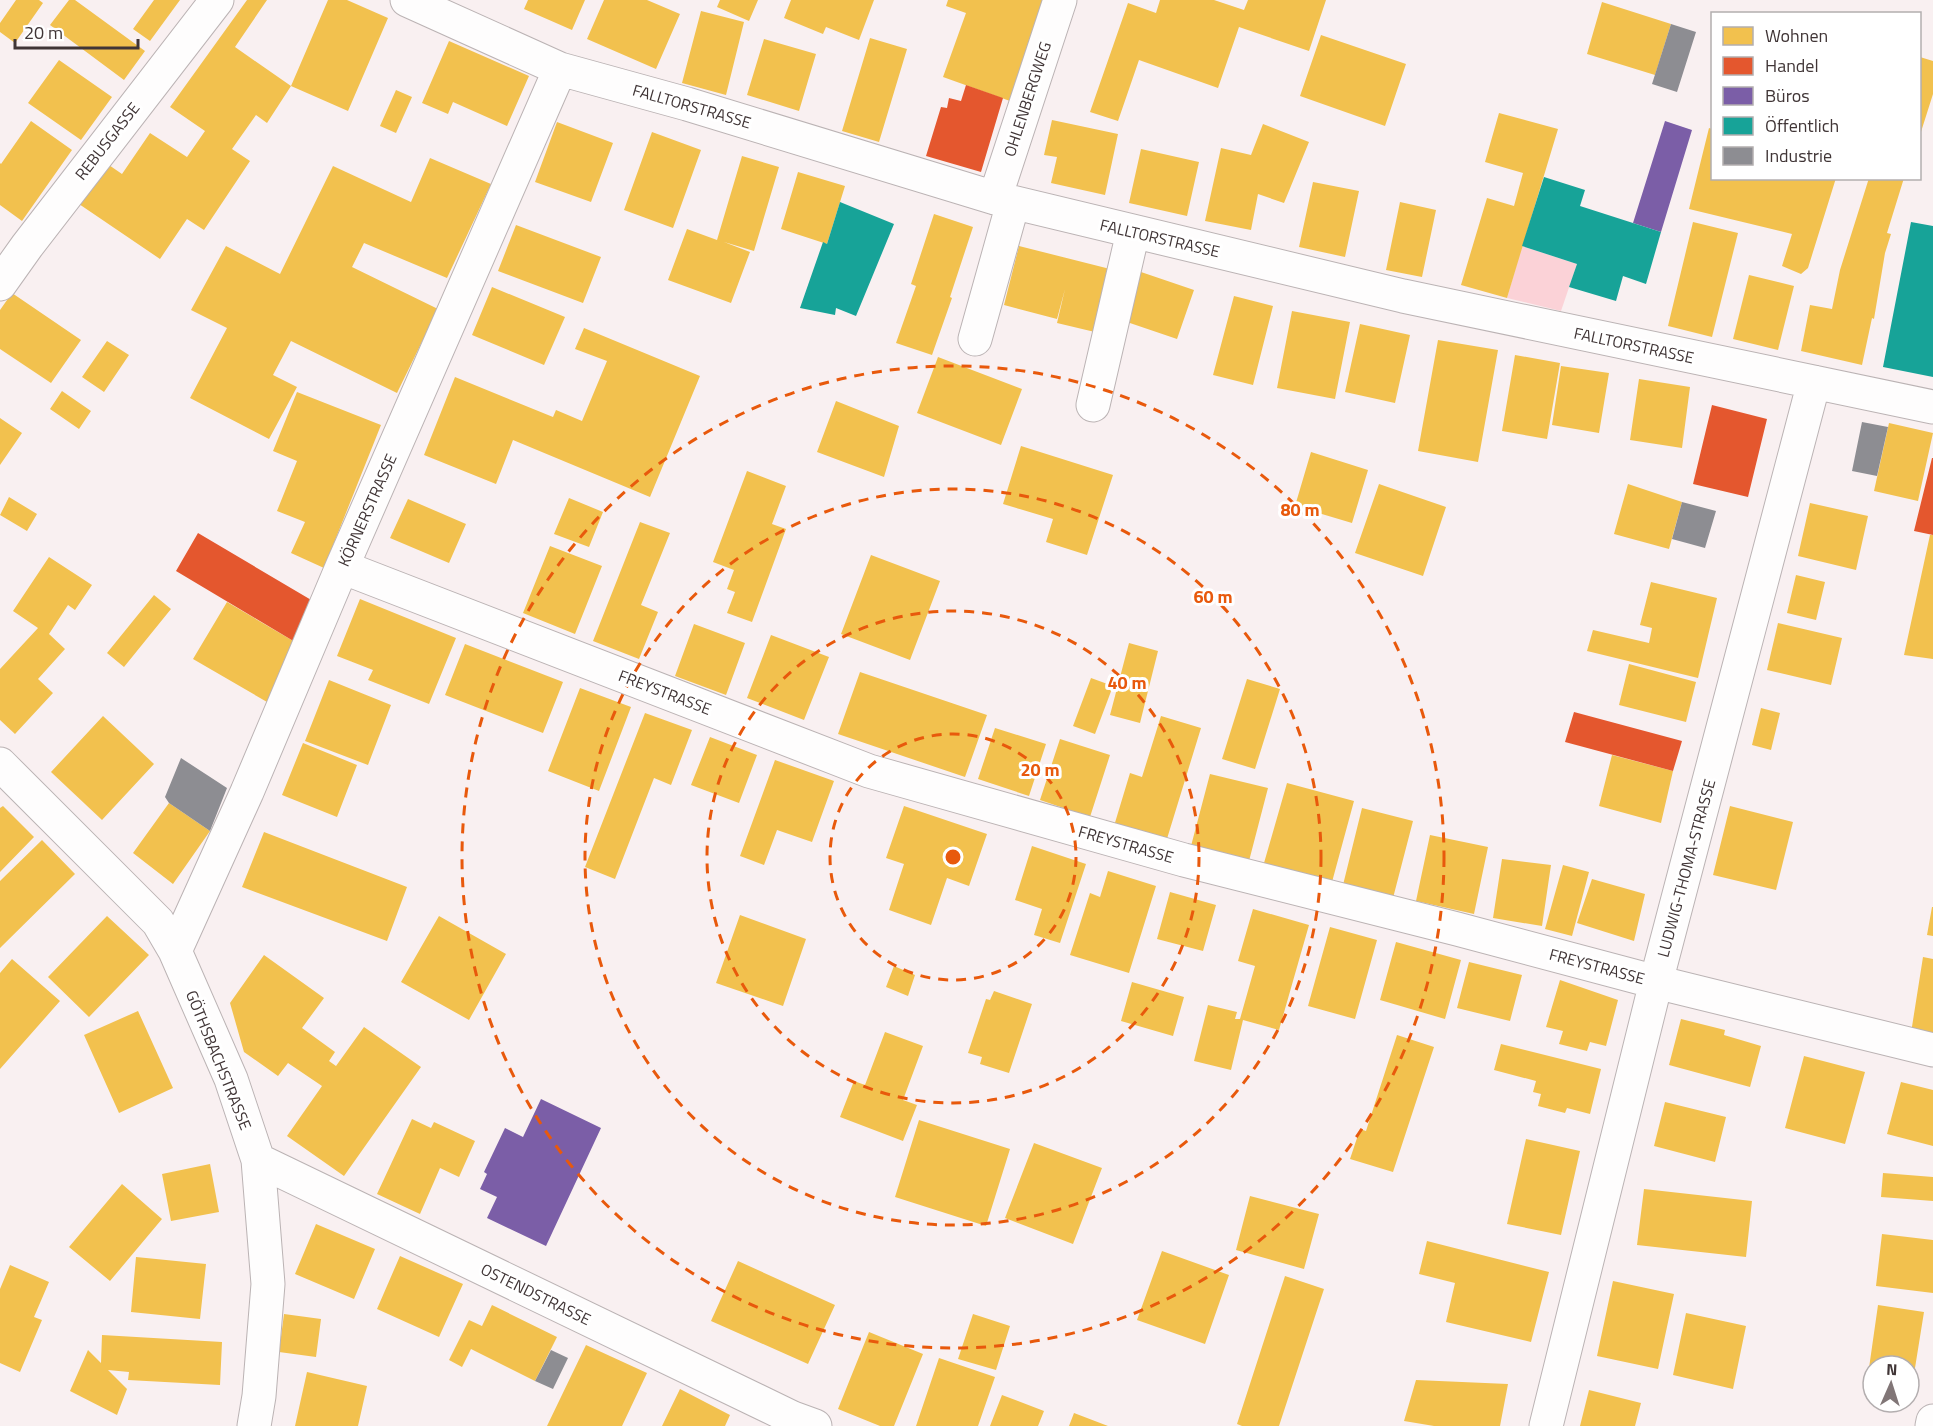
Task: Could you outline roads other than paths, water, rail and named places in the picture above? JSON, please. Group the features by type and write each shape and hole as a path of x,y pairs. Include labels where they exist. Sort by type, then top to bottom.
{"street":[{"name":"REBUSGASSE","path":"0,284 217,0"},
{"name":"FALLTORSTRASSE","path":"407,0 560,69 687,104 1004,200 1402,296 1933,407"},
{"name":"OHLENBERGWEG","path":"975,339 1004,200 1060,0"},
{"name":"KÖRNERSTRASSE","path":"175,951 247,792 342,567 560,69"},
{"path":"1093,405 1133,232"},
{"name":"LUDWIG-THOMA-STRASSE","path":"1546,1426 1656,982 1814,382"},
{"name":"FREYSTRASSE","path":"342,567 869,771 1184,860 1656,982 1933,1050"},
{"name":"GÖTHSBACHSTRASSE","path":"0,764 158,922 175,951 231,1079 258,1160 268,1284 259,1396 254,1426"},
{"name":"OSTENDSTRASSE","path":"258,1160 783,1413 815,1426"},
{"path":"1932,1426 1933,1421"}]}
